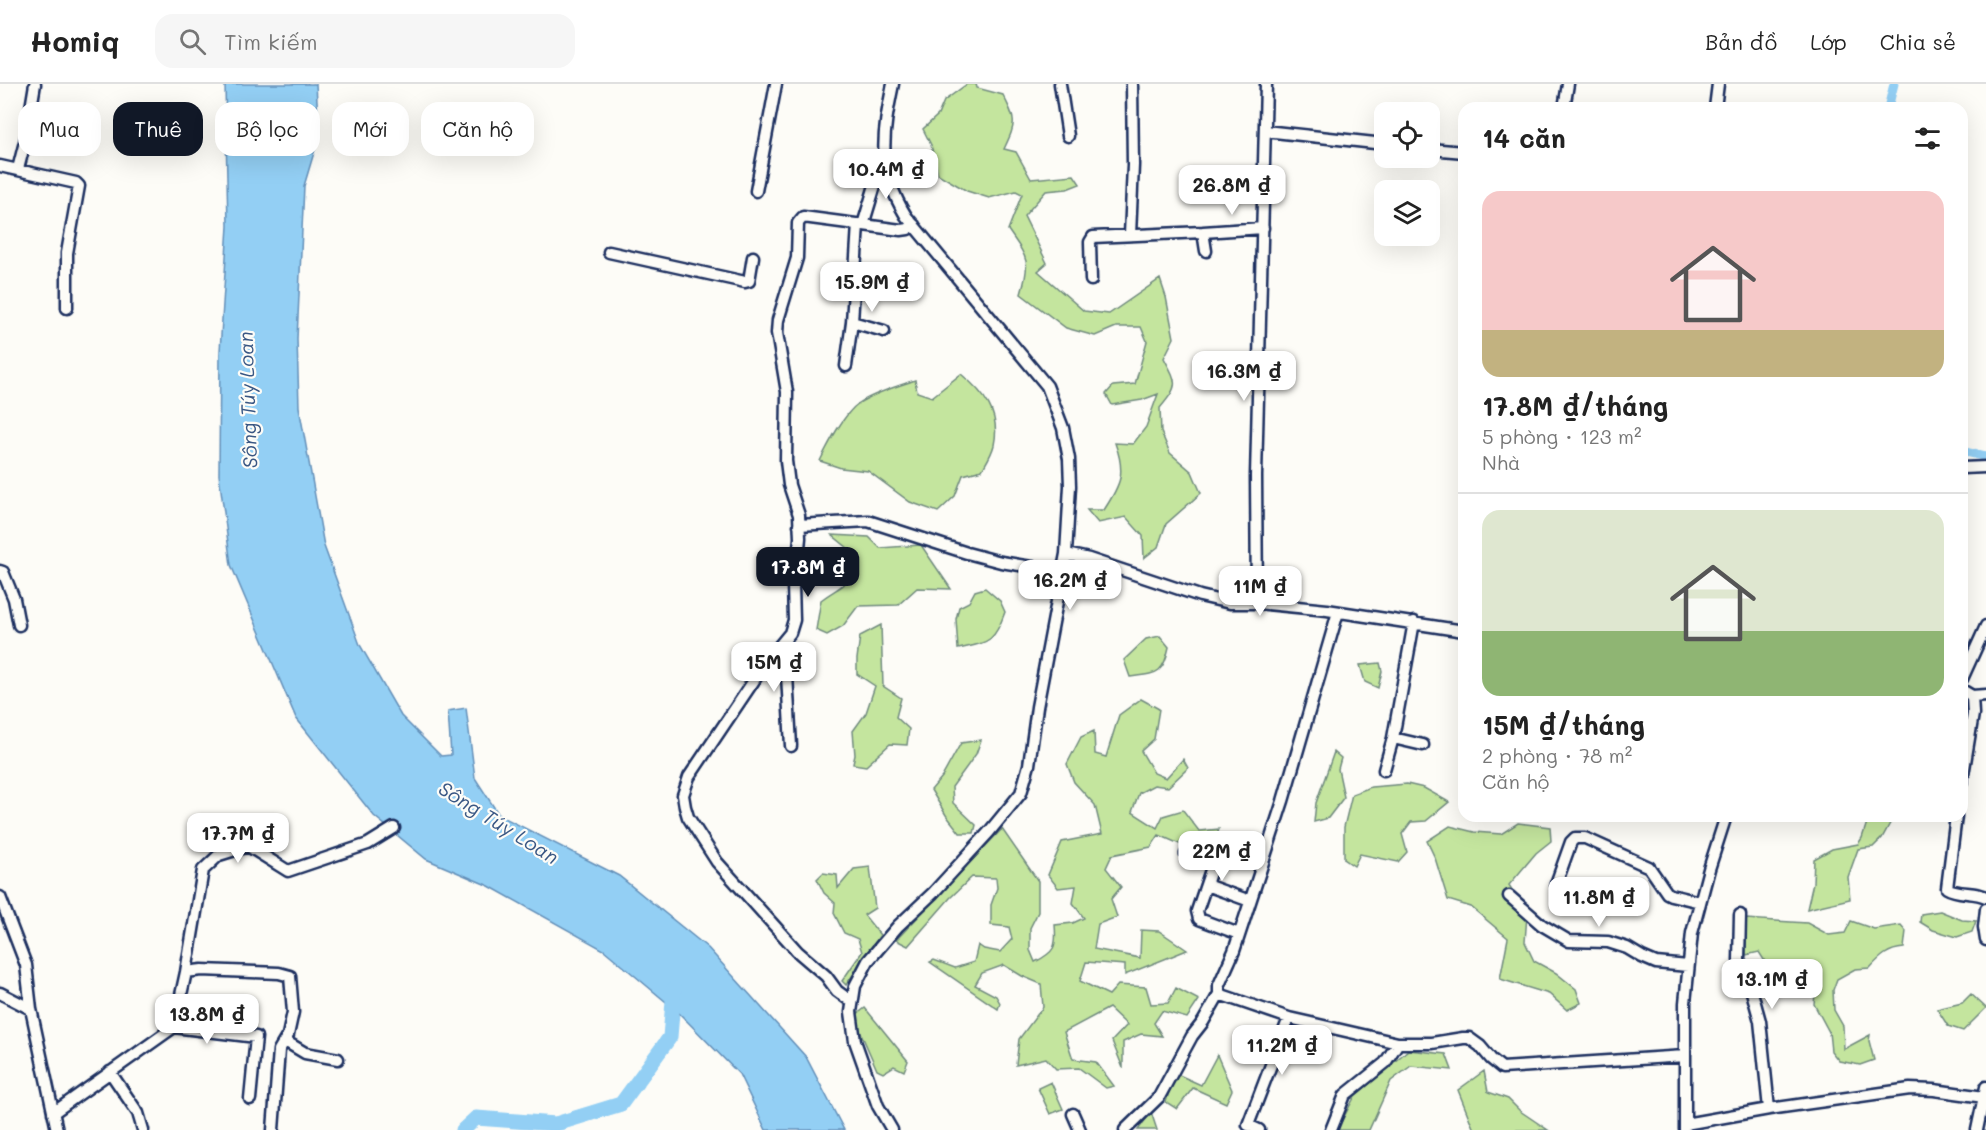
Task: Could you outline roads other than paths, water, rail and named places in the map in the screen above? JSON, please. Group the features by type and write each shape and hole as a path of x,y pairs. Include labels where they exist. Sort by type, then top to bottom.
{"street":[{"path":"18,169 35,84"},
{"path":"756,191 776,84"},
{"path":"892,1130 878,1106 855,1041 851,1012 855,986 868,961 898,926 933,893 1021,793 1029,765 1037,707 1066,554 1071,486 1063,428 1047,386 906,216 892,193 886,174 884,132 893,84"},
{"path":"1060,84 1068,136"},
{"path":"1130,235 1133,165 1132,84"},
{"path":"1257,603 1256,476 1266,84"},
{"path":"1565,102 1568,84"},
{"path":"1716,102 1718,84"},
{"path":"1266,131 1374,143"},
{"path":"1440,150 1458,151"},
{"path":"846,366 861,224 880,163 885,159"},
{"path":"0,166 76,183 79,186 67,253 67,308"},
{"path":"852,1002 837,991 826,976 798,952 728,875 695,829 684,807 683,795 689,777 766,661 790,633 794,620 793,584 797,568 799,515 789,485 786,460 787,392 778,346 778,320 796,258 797,227 800,219 808,217 904,230 914,225"},
{"path":"1091,280 1091,238 1263,228"},
{"path":"1203,232 1206,251"},
{"path":"609,252 745,282 751,277 753,257"},
{"path":"852,322 884,331"},
{"path":"1968,468 1986,467"},
{"path":"799,525 868,521 1001,562 1044,569 1063,569"},
{"path":"1066,554 1089,559 1200,596 1230,603 1257,603 1338,612 1458,630"},
{"path":"0,571 3,572 14,599 19,625"},
{"path":"1125,1130 1159,1097 1192,1036 1220,994 1219,985 1239,934 1283,801 1338,612"},
{"path":"1384,770 1393,738 1414,622"},
{"path":"1968,666 1986,626"},
{"path":"785,639 791,746"},
{"path":"1968,693 1986,694"},
{"path":"1968,696 1973,714 1968,744"},
{"path":"1393,738 1423,745"},
{"path":"1724,822 1692,933 1685,1003 1685,1127 1769,1109 1910,1089 1985,1092 1977,1130"},
{"path":"1955,822 1947,888 1951,891 1986,897"},
{"path":"174,1027 186,972 203,870 219,855 248,846 288,871 369,844 394,828"},
{"path":"1556,884 1571,842 1575,838 1585,838 1648,867 1671,895 1700,902"},
{"path":"1186,854 1211,865 1212,869 1197,911 1199,919 1239,934"},
{"path":"1206,885 1250,901"},
{"path":"1509,896 1542,925 1569,941 1608,942 1627,948 1656,963 1688,966"},
{"path":"0,897 26,965 31,1009 57,1130"},
{"path":"1986,909 1984,927 1986,940"},
{"path":"1740,915 1739,960 1750,985 1760,1021 1769,1109"},
{"path":"186,972 202,970 279,973 290,976 293,1012 290,1030 279,1050 273,1130"},
{"path":"0,993 31,1009"},
{"path":"1220,994 1289,1018 1398,1043 1432,1043 1469,1038 1502,1068 1685,1056"},
{"path":"1259,1130 1248,1125 1289,1018"},
{"path":"53,1113 174,1027 256,1037 250,1099"},
{"path":"285,1041 304,1053 338,1059"},
{"path":"1331,1130 1345,1095 1385,1063 1398,1043"},
{"path":"110,1072 138,1113 143,1130"},
{"path":"1073,1114 1080,1130"}],"water":[{"path":"225,84 316,84 317,102 225,102"},
{"name":"Sông Túy Loan","path":"227,156 313,156 304,186 297,339 299,407 324,546 360,645 401,716 441,756 451,755 448,711 466,708 475,778 499,815 619,876 708,948 806,1057 844,1130 766,1130 739,1074 678,1012 604,950 489,886 426,859 374,816 296,718 231,565 219,475 220,351 228,226"}],"waterway":[{"path":"1890,102 1894,84"},
{"path":"1968,452 1986,457"},
{"path":"463,1130 476,1118 556,1124 621,1104 670,1037 674,989"}]}
